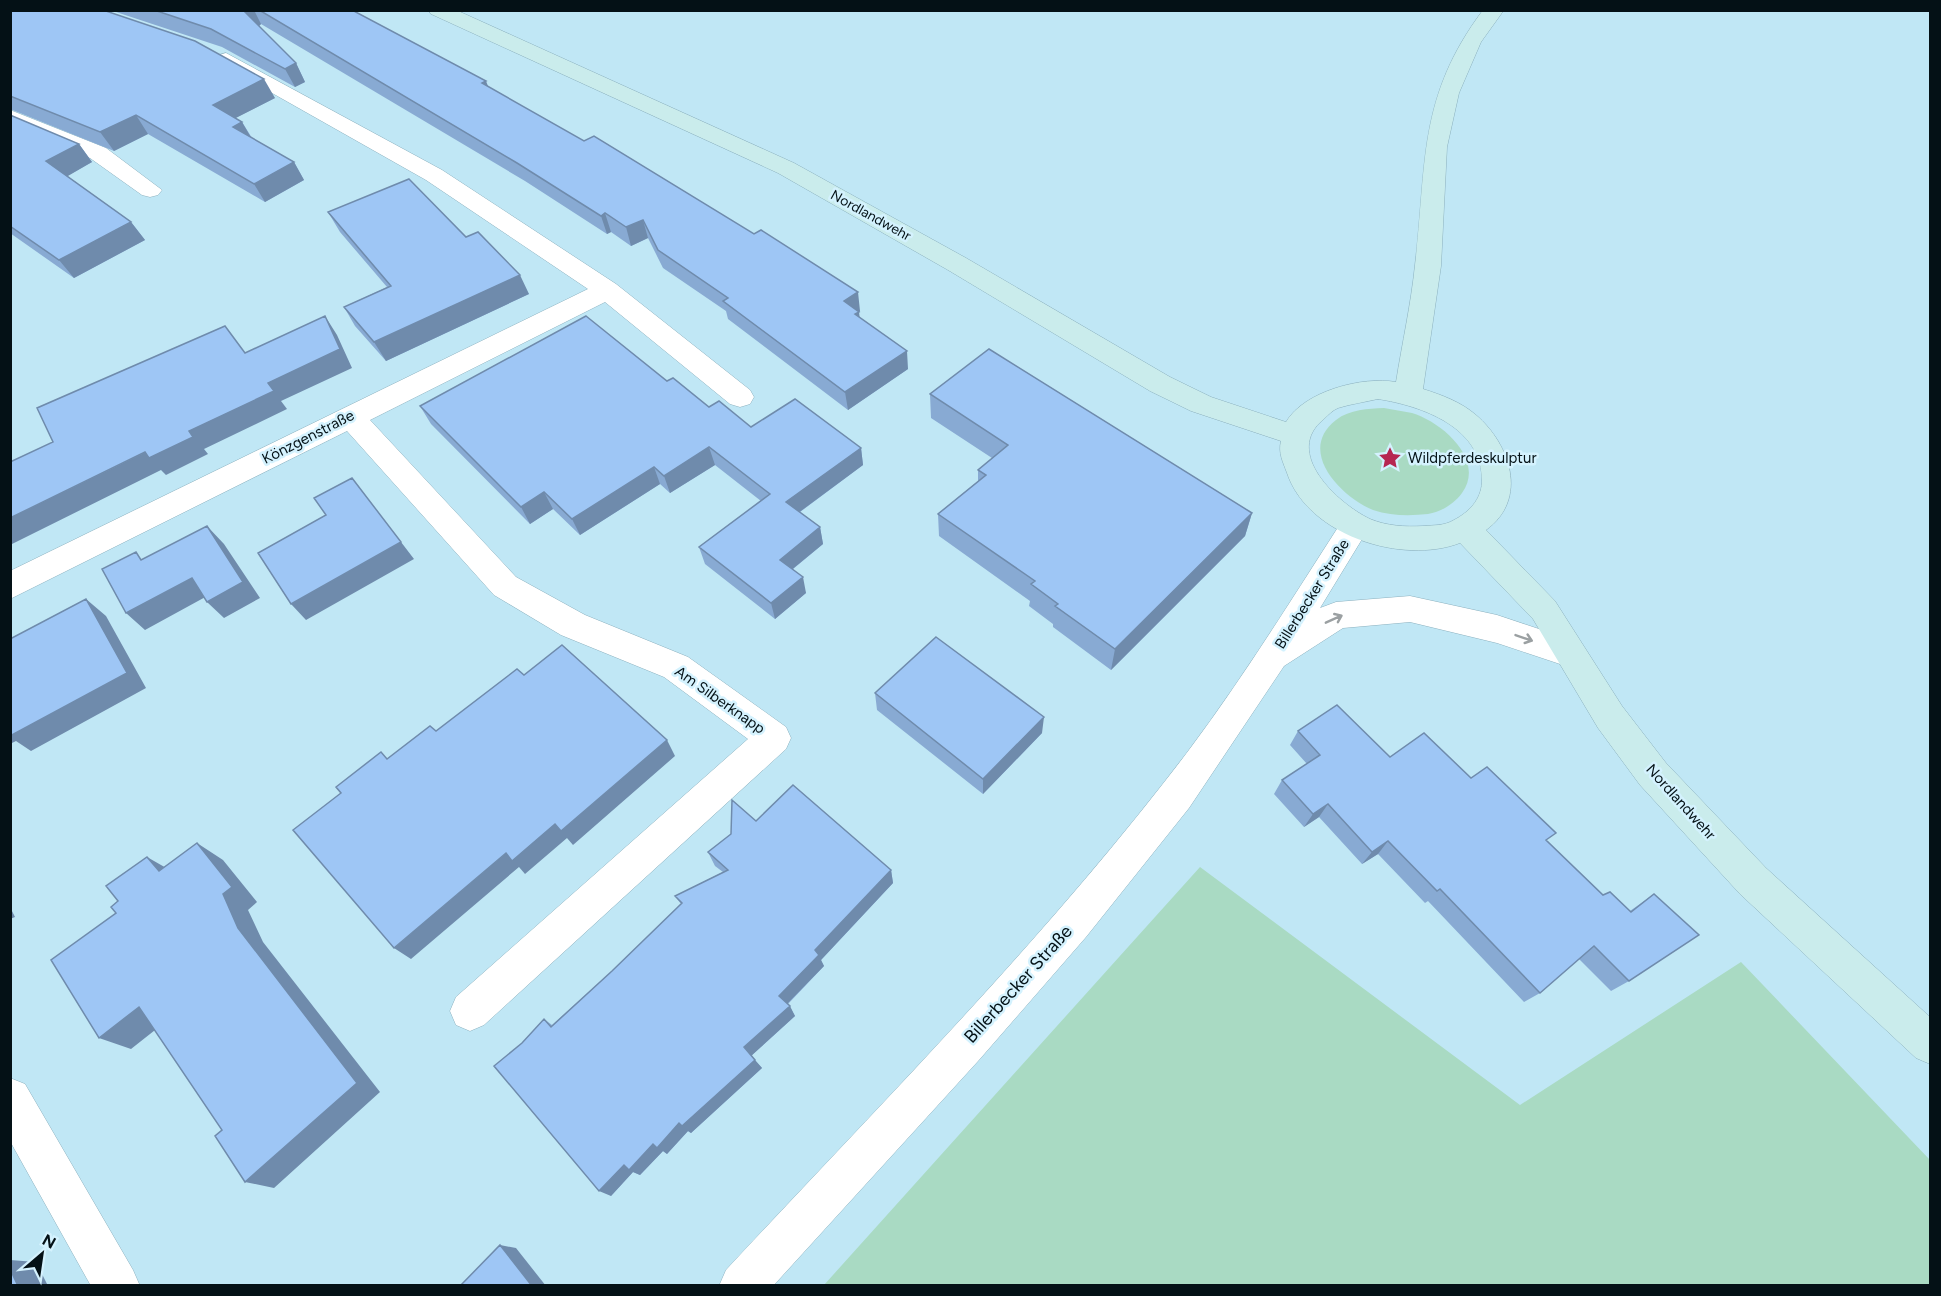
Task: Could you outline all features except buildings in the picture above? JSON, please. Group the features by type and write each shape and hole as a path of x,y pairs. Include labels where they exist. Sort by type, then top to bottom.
{"main road":[{"name":"Nordlandwehr","path":"438,10 786,168 957,264 1160,384 1201,404 1294,435"},
{"path":"1408,394 1428,266 1436,147 1448,93 1471,41 1494,10"},
{"path":"1378,389 1408,394 1439,405 1466,422 1486,443 1497,467 1498,491 1488,513 1466,529 1442,537 1414,540 1384,536 1355,526 1325,507 1304,484 1293,459 1294,435 1305,415 1324,401 1349,392 1378,389"},
{"name":"Nordlandwehr","path":"1466,529 1544,610 1610,717 1653,774 1753,881 1930,1044"}],"street":[{"path":"203,49 434,175 607,290 740,397"},
{"path":"10,117 98,153 150,190"},
{"name":"Könzgenstraße","path":"10,586 607,290"},
{"name":"Am Silberknapp","path":"350,416 505,586 573,625 676,667 774,738 470,1011"},
{"name":"Billerbecker Straße","path":"742,1286 1047,954 1176,795 1268,662 1355,526"},
{"name":"Billerbecker Straße","path":"1268,662 1336,615 1410,609 1497,629 1569,653"},
{"path":"10,1099 117,1286"}],"green space":[{"path":"1384,408 1412,413 1436,425 1457,444 1465,456 1469,468 1468,480 1462,493 1447,507 1433,513 1414,515 1373,510 1348,495 1328,472 1322,459 1320,445 1325,432 1341,416 1359,410"},
{"path":"1200,867 1520,1105 1741,962 1930,1160 1930,1285 824,1285"}],"place":[{"name":"Wildpferdeskulptur","path":"1390,458"}]}
